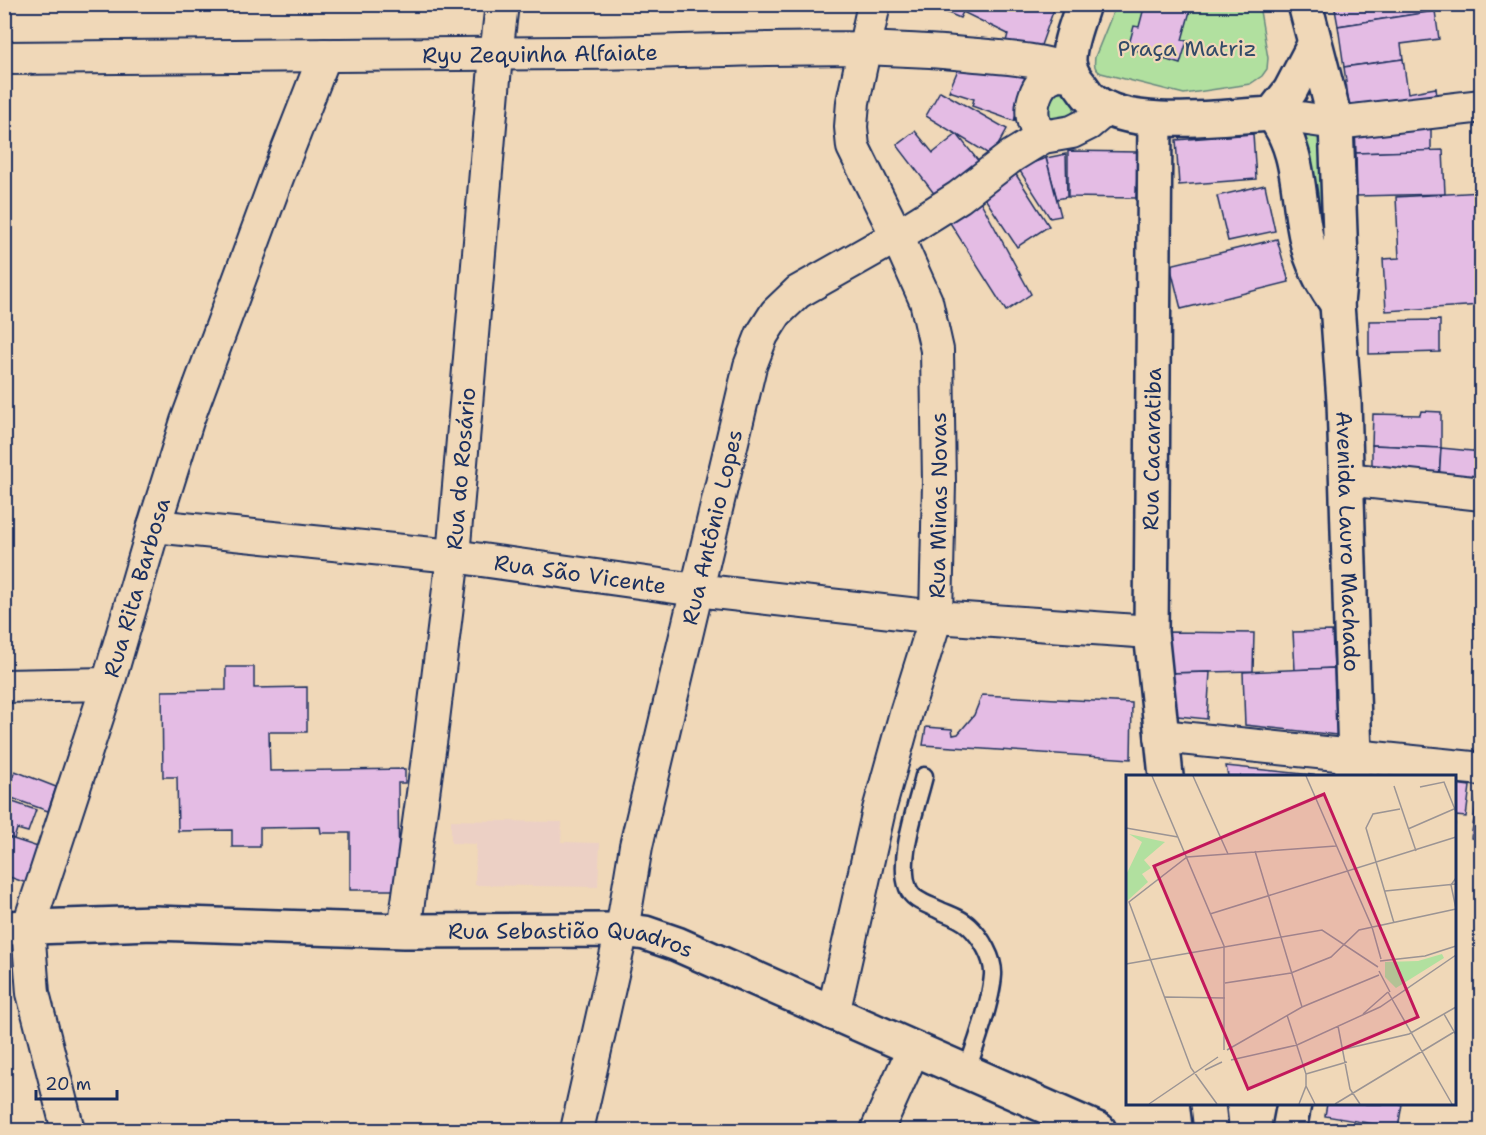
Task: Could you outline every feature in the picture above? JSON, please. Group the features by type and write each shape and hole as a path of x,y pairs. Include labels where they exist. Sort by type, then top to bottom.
{"street":[{"name":"Rua do Rosário","path":"404,931 453,556 502,4"},
{"name":"Rua Minas Novas","path":"833,1014 879,810 936,617 939,483 938,350 926,301 853,147 851,119 874,4"},
{"path":"1083,4 1070,50 1073,73 1093,100 1107,108 1129,115 1155,120 1272,114 1336,123 1482,106"},
{"name":"Avenida Lauro Machado","path":"1305,4 1336,123 1341,261 1337,304 1344,400 1353,767"},
{"path":"1272,114 1290,91 1314,45"},
{"name":"Ryu Zequinha Alfaiate","path":"4,58 496,55 864,48 949,52 1035,61 1073,73"},
{"name":"Rua Rita Barbosa","path":"68,1131 16,928 108,684 187,421 325,55"},
{"path":"1043,137 1035,125 1032,110 1038,89 1054,75 1073,73"},
{"name":"Rua Antônio Lopes","path":"577,1131 622,930 636,846 750,366 762,335 777,313 798,292 897,236 959,197 1012,156 1043,137 1072,132 1088,124 1107,108"},
{"path":"1272,114 1281,126 1293,152 1310,255 1322,284 1337,304"},
{"name":"Rua Cacaratiba","path":"1155,120 1151,632 1166,775"},
{"path":"1346,479 1482,494"},
{"name":"Rua São Vicente","path":"154,526 453,556 696,590 936,617 1151,632"},
{"path":"4,686 108,684"},
{"path":"1161,736 1353,767 1482,769"},
{"name":"Rua Sebastião Quadros","path":"16,928 154,923 404,931 622,930 645,933 677,944 1099,1131"},
{"path":"877,1131 913,1050"},
{"path":"1208,1105 1211,1131"},
{"path":"1289,1131 1294,1105"}],"lane":[{"path":"924,776 908,837 906,876 908,889 912,896 922,902 970,926 992,964 993,974 987,1002 966,1072"}],"shaded area":[{"path":"451,820 562,822 561,842 600,843 598,887 475,885 476,844 451,843"}],"green space":[{"name":"Praça Matriz","path":"1116,5 1259,5 1268,58 1267,69 1262,76 1250,84 1184,94 1101,73 1095,66 1095,57"},
{"path":"1060,92 1070,96 1074,106 1070,116 1060,120 1050,116 1046,106 1050,96"},
{"path":"1303,130 1321,137 1326,260 1301,137"}],"building":[{"path":"935,4 1045,4 1054,9 1040,48 1005,45 1008,34 963,12 960,18 934,7"},
{"path":"1145,4 1192,4 1182,40 1187,41 1180,64 1128,48 1134,26 1139,27"},
{"path":"1334,4 1434,4 1435,11 1338,26"},
{"path":"1435,11 1439,39 1401,44 1403,59 1344,67 1338,26"},
{"path":"1403,59 1408,93 1436,88 1438,106 1351,119 1344,67"},
{"path":"962,60 1029,72 1014,121 972,106 974,99 949,91"},
{"path":"940,91 1007,129 992,156 926,116"},
{"path":"1431,123 1431,151 1356,153 1355,126"},
{"path":"915,131 933,153 957,134 983,167 939,200 897,145"},
{"path":"1253,134 1256,179 1179,185 1176,140"},
{"path":"1443,150 1445,194 1357,196 1356,153"},
{"path":"1068,151 1138,152 1136,198 1068,197"},
{"path":"1066,154 1067,197 1057,199 1046,158"},
{"path":"1046,158 1061,216 1050,218 1018,168"},
{"path":"1015,173 1049,226 1017,247 982,194"},
{"path":"1265,185 1275,231 1228,241 1217,196"},
{"path":"1482,192 1482,305 1386,311 1383,259 1399,258 1396,197"},
{"path":"978,197 1031,294 1006,311 947,218"},
{"path":"1277,239 1289,282 1181,309 1170,265"},
{"path":"1440,320 1440,352 1369,354 1369,321"},
{"path":"1421,411 1441,412 1441,448 1372,445 1373,414 1420,415"},
{"path":"1372,445 1441,448 1439,482 1372,475"},
{"path":"1441,448 1482,452 1482,480 1439,482"},
{"path":"1332,631 1334,668 1295,670 1293,632"},
{"path":"1164,632 1254,633 1253,671 1164,673"},
{"path":"226,667 254,667 254,688 307,687 307,732 269,732 270,771 405,769 405,783 398,783 399,890 350,890 350,833 321,833 320,827 260,828 260,847 232,847 232,830 178,831 177,777 163,777 162,691 226,690"},
{"path":"1334,668 1337,735 1245,725 1243,672"},
{"path":"1210,672 1207,719 1168,715 1172,673"},
{"path":"982,695 1132,703 1131,759 923,745 926,727 952,729 953,735 958,734 974,715"},
{"path":"1226,766 1312,775 1228,775"},
{"path":"15,771 56,787 48,811 6,796"},
{"path":"1456,784 1470,786 1466,817 1456,816"},
{"path":"1479,788 1482,789 1482,840 1471,838"},
{"path":"4,799 36,810 28,832 17,829 14,839 4,836"},
{"path":"4,836 44,849 32,885 4,875"},
{"path":"1327,1105 1402,1105 1398,1128 1325,1116"},
{"path":"1301,1125 1366,1129 1366,1130 1300,1130"}]}
